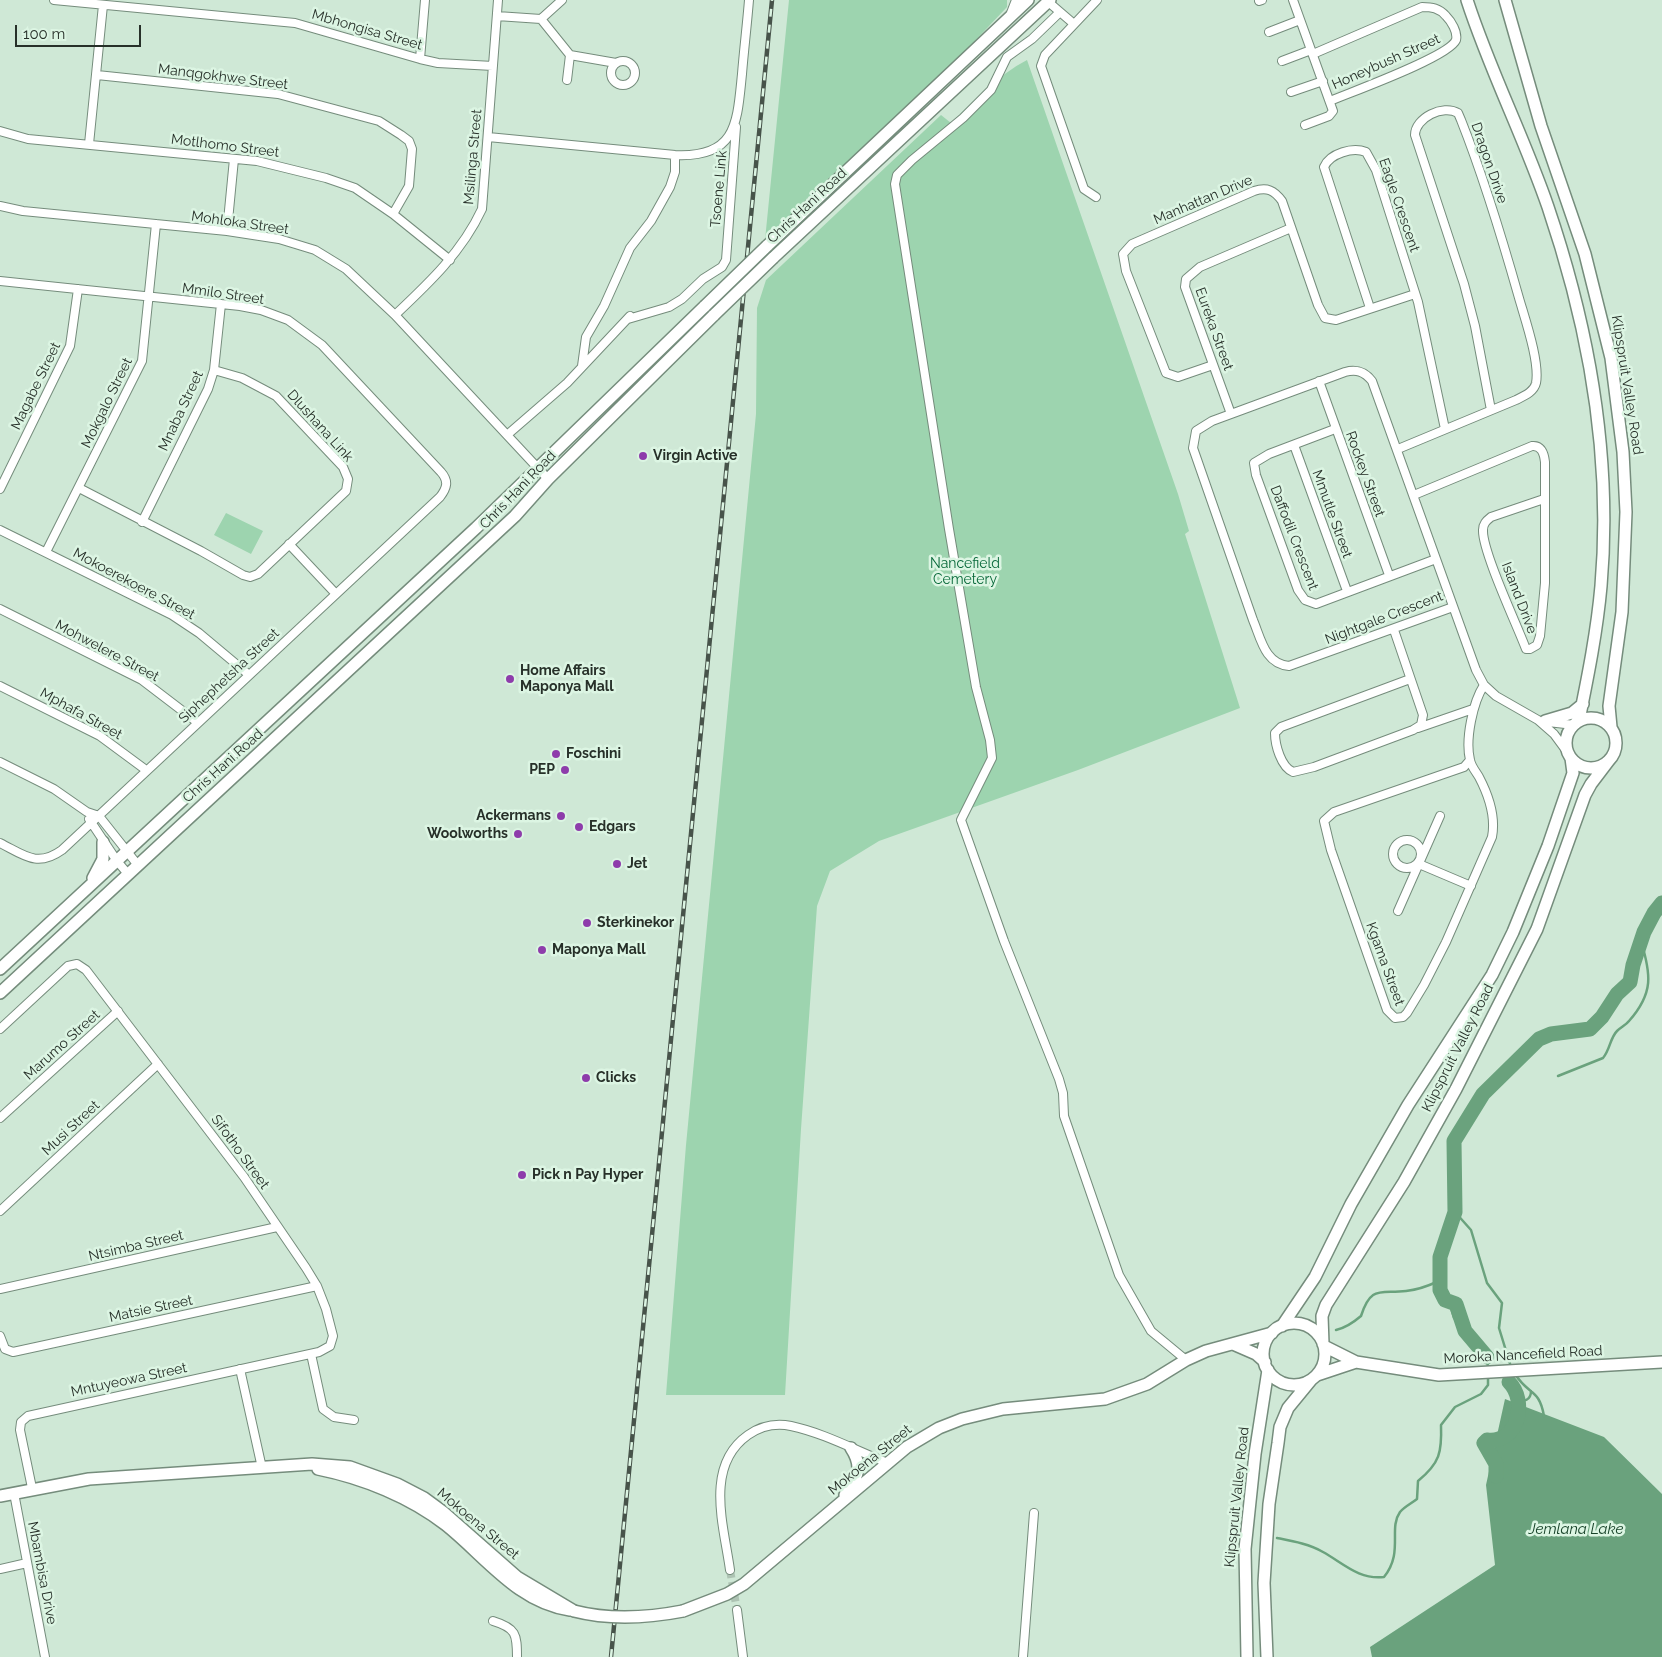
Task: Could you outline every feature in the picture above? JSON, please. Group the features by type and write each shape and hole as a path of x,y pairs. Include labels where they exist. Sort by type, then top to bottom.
{"main road":[{"name":"Chris Hani Road","path":"0,969 476,528 767,246 1028,0"},
{"path":"1467,0 1486,55 1518,128 1549,210 1568,270 1592,381 1601,456 1603,528 1601,587 1583,704 1576,723 1566,738 1569,755 1580,765 1589,768 1601,766 1610,759 1616,743 1611,727 1599,719 1590,718 1576,723"},
{"name":"Klipspruit Valley Road","path":"1504,0 1540,126 1585,254 1611,358 1623,452 1626,512 1622,612 1609,706 1611,727"},
{"name":"Chris Hani Road","path":"0,993 137,864 492,538 515,516 548,479 773,258 1048,1"},
{"path":"1542,721 1572,713 1583,704"},
{"name":"Klipspruit Valley Road","path":"1282,1326 1315,1278 1351,1204 1408,1104 1492,975 1517,924 1548,846 1573,773 1569,755"},
{"name":"Klipspruit Valley Road","path":"1324,1345 1322,1316 1326,1305 1404,1182 1456,1089 1537,929 1588,789 1610,759"},
{"path":"87,888 102,863 103,842"},
{"path":"1266,1366 1265,1346 1272,1332 1282,1326 1300,1324 1309,1327 1315,1331 1324,1345 1323,1364 1288,1408 1280,1427 1269,1504 1264,1576 1267,1657"},
{"name":"Mokoena Street","path":"0,1496 32,1488 89,1479 299,1466 346,1476 399,1496 422,1508 447,1526 508,1581 526,1594 574,1611 595,1615 636,1618 683,1611 727,1594 744,1584 888,1463 921,1438 962,1419 1003,1409 1105,1399 1147,1384 1186,1360 1206,1351 1272,1332"},
{"path":"1233,1344 1256,1354 1273,1376 1287,1384 1304,1383 1314,1377"},
{"name":"Moroka Nancefield Road","path":"1324,1345 1356,1362 1439,1375 1662,1362"},
{"name":"Moroka Nancefield Road","path":"1314,1377 1356,1362"},
{"name":"Klipspruit Valley Road","path":"1247,1657 1245,1550 1266,1366"},
{"path":"839,1505 858,1470 858,1463 851,1448"}],"street":[{"name":"Mbhongisa Street","path":"54,0 295,24 420,59 494,66"},
{"path":"420,59 425,0"},
{"name":"Msilinga Street","path":"395,315 450,260 472,229 482,209 498,0"},
{"path":"497,16 541,19 562,0"},
{"name":"Tsoene Link","path":"582,366 630,316 669,307 722,267 726,260 749,0"},
{"path":"1008,20 1016,0"},
{"path":"1096,197 1084,189 1042,72 1045,55 1097,0"},
{"path":"1293,0 1330,101 1332,114 1305,125"},
{"path":"1048,1 1074,24"},
{"path":"89,144 103,5"},
{"name":"Honeybush Street","path":"1312,52 1422,7 1429,7 1442,12 1451,23 1457,36 1452,46 1439,55 1330,101"},
{"path":"1060,12 1032,38 1007,57 991,90 963,118 912,160 897,175 895,184 949,529 976,687 990,740 992,758 961,820 1006,947 1059,1079 1063,1093 1064,1116 1118,1275 1152,1331 1186,1360"},
{"path":"541,19 570,55 616,63"},
{"path":"1270,32 1300,20"},
{"path":"1282,61 1312,52"},
{"path":"567,80 570,55"},
{"name":"Manqgokhwe Street","path":"97,75 278,94 378,121 401,135 409,142 412,149 409,186 393,214"},
{"path":"1291,92 1323,81"},
{"name":"Dragon Drive","path":"1398,450 1491,410 1530,392 1534,388 1536,372 1528,328 1510,266 1466,132 1458,113 1446,110 1422,120 1416,127 1415,136 1464,284 1475,326 1491,410"},
{"name":"Tsoene Link","path":"675,155 703,153 720,145 732,131 737,120"},
{"name":"Motlhomo Street","path":"0,131 28,139 234,159 282,166 342,183 355,188 393,214 450,260"},
{"path":"488,137 675,155 675,172 670,186 651,221 630,248 604,306 586,337 582,366 548,400 507,435"},
{"name":"Eagle Crescent","path":"1370,308 1324,167 1330,159 1354,149 1366,152 1376,170 1415,294 1433,365 1445,429"},
{"path":"227,231 234,159"},
{"name":"Manhattan Drive","path":"1213,365 1178,377 1166,373 1126,271 1123,258 1126,249 1176,224 1262,188 1277,194 1318,305 1325,318 1336,320 1415,294"},
{"name":"Mohloka Street","path":"0,206 23,211 227,231 279,239 315,250 346,269 395,315 548,479"},
{"name":"Mokgalo Street","path":"46,552 139,370 143,353 156,224"},
{"name":"Eureka Street","path":"1231,414 1185,287 1186,279 1200,267 1291,228"},
{"name":"Mmilo Street","path":"0,281 221,304 261,310 288,320 322,345 444,476 446,489 440,497"},
{"name":"Magabe Street","path":"0,489 70,346 78,289"},
{"name":"Mnaba Street","path":"142,522 208,389 214,370 221,304"},
{"name":"Dlushana Link","path":"79,488 201,551 246,577 258,574 346,491 348,479 343,467 276,396 242,378 214,370"},
{"name":"Nightgale Crescent","path":"1352,371 1367,375 1372,381 1398,450 1454,607 1289,666 1280,665 1269,656 1254,620 1193,448 1194,436 1200,426 1231,414 1319,381 1352,371"},
{"name":"Rockey Street","path":"1319,381 1389,576"},
{"name":"Daffodil Crescent","path":"1335,429 1270,454 1254,463 1261,490 1298,590 1305,600 1316,604 1436,559"},
{"name":"Mmutle Street","path":"1294,446 1347,591"},
{"name":"Island Drive","path":"1414,495 1537,446 1544,454 1545,583 1540,636 1538,644 1530,649 1526,648 1524,644 1487,550 1483,529 1484,524 1491,517 1544,499"},
{"name":"Siphephetsha Street","path":"0,843 29,858 40,860 54,855 99,816 248,674 440,497"},
{"name":"Mokoerekoere Street","path":"0,530 172,615 199,633 248,674"},
{"path":"289,544 336,594"},
{"path":"1454,607 1484,685 1496,696 1542,721 1569,755"},
{"name":"Mohwelere Street","path":"0,609 142,680 197,722"},
{"path":"1394,630 1423,715 1421,723 1417,728"},
{"path":"1410,679 1281,727 1275,732 1275,739 1287,769 1293,772 1314,766 1417,728 1443,721 1473,708"},
{"name":"Kgama Street","path":"1470,760 1464,767 1334,812 1324,820 1328,841 1387,1010 1393,1018 1398,1018 1407,1013 1432,968 1492,837 1494,820 1488,800 1470,760 1473,708 1484,685"},
{"name":"Mphafa Street","path":"0,686 100,736 146,770"},
{"path":"1542,721 1576,723"},
{"path":"0,762 54,789 87,812 99,816 137,864"},
{"path":"87,812 90,824 128,874"},
{"path":"1398,911 1440,816"},
{"path":"1419,864 1471,886"},
{"name":"Sifotho Street","path":"0,1029 68,966 77,964 86,970 244,1177 317,1286 326,1309 333,1336 330,1346 324,1351 311,1354"},
{"name":"Marumo Street","path":"0,1118 118,1011"},
{"name":"Musi Street","path":"0,1211 158,1064"},
{"name":"Ntsimba Street","path":"0,1289 277,1226"},
{"name":"Matsie Street","path":"0,1336 5,1349 13,1352 317,1286"},
{"path":"311,1354 323,1409 334,1417 354,1420"},
{"name":"Mntuyeowa Street","path":"32,1488 20,1430 22,1422 28,1416 311,1354"},
{"path":"240,1369 262,1468"},
{"path":"730,1570 720,1481 726,1458 734,1447 755,1431 767,1426 779,1425 811,1432 888,1463"},
{"name":"Mbambisa Drive","path":"14,1493 45,1657"},
{"path":"1023,1657 1034,1513"},
{"path":"0,1569 27,1563"},
{"path":"737,1610 742,1657"},
{"path":"493,1621 512,1629 516,1636 517,1657"}],"green space":[{"path":"789,0 1007,0 1007,7 953,64 765,240"},
{"name":"Nancefield Cemetery","path":"1027,60 1178,494 1189,531 1185,534 1240,708 1078,770 879,841 830,871 817,906 785,1395 666,1395 686,1145 756,414 757,308 766,280 941,115 951,123 997,80"},
{"path":"226,513 263,531 251,554 214,535"}],"water":[{"name":"Jemlana Lake","path":"1505,1399 1604,1437 1662,1494 1662,1657 1372,1657 1370,1647 1495,1565 1486,1485"}],"waterway":[{"path":"1487,1357 1465,1331 1456,1304 1445,1300 1440,1290 1440,1257 1455,1212 1454,1141 1483,1094 1539,1039 1551,1034 1590,1029 1602,1017 1617,994 1630,982 1633,965 1644,932 1654,913 1662,903"},
{"path":"1558,1076 1603,1058 1615,1034 1637,1011 1643,1001 1648,983 1647,963 1641,941"},
{"path":"1455,1212 1471,1230 1487,1283 1502,1303 1499,1328 1511,1367"},
{"path":"1336,1330 1343,1328 1361,1316 1373,1295 1383,1292 1415,1290 1439,1281"},
{"path":"1449,1301 1454,1318 1465,1331"},
{"path":"1487,1357 1488,1368"},
{"path":"1515,1374 1536,1396 1544,1416"},
{"path":"1277,1538 1318,1549 1352,1570 1367,1576 1384,1577 1393,1559 1397,1519 1400,1512 1417,1499 1418,1481 1431,1468 1438,1456 1441,1443 1441,1425 1455,1407 1481,1394 1488,1385 1488,1376"},
{"path":"1496,1476 1496,1464 1484,1443 1487,1440 1498,1439 1506,1435 1513,1428 1517,1420 1518,1400 1515,1390 1509,1382"},
{"path":"1517,1401 1527,1400 1531,1391"}],"tunnel":[{"path":"730,1570 737,1610"}],"railway":[{"path":"611,1657 772,0"}],"place":[{"name":"Virgin Active","path":"643,456"},
{"name":"Home Affairs Maponya Mall","path":"510,679"},
{"name":"Foschini","path":"556,754"},
{"name":"PEP","path":"565,770"},
{"name":"Ackermans","path":"561,816"},
{"name":"Edgars","path":"579,827"},
{"name":"Woolworths","path":"518,834"},
{"name":"Jet","path":"617,864"},
{"name":"Sterkinekor","path":"587,923"},
{"name":"Maponya Mall","path":"542,950"},
{"name":"Clicks","path":"586,1078"},
{"name":"Pick n Pay Hyper","path":"522,1175"}]}
